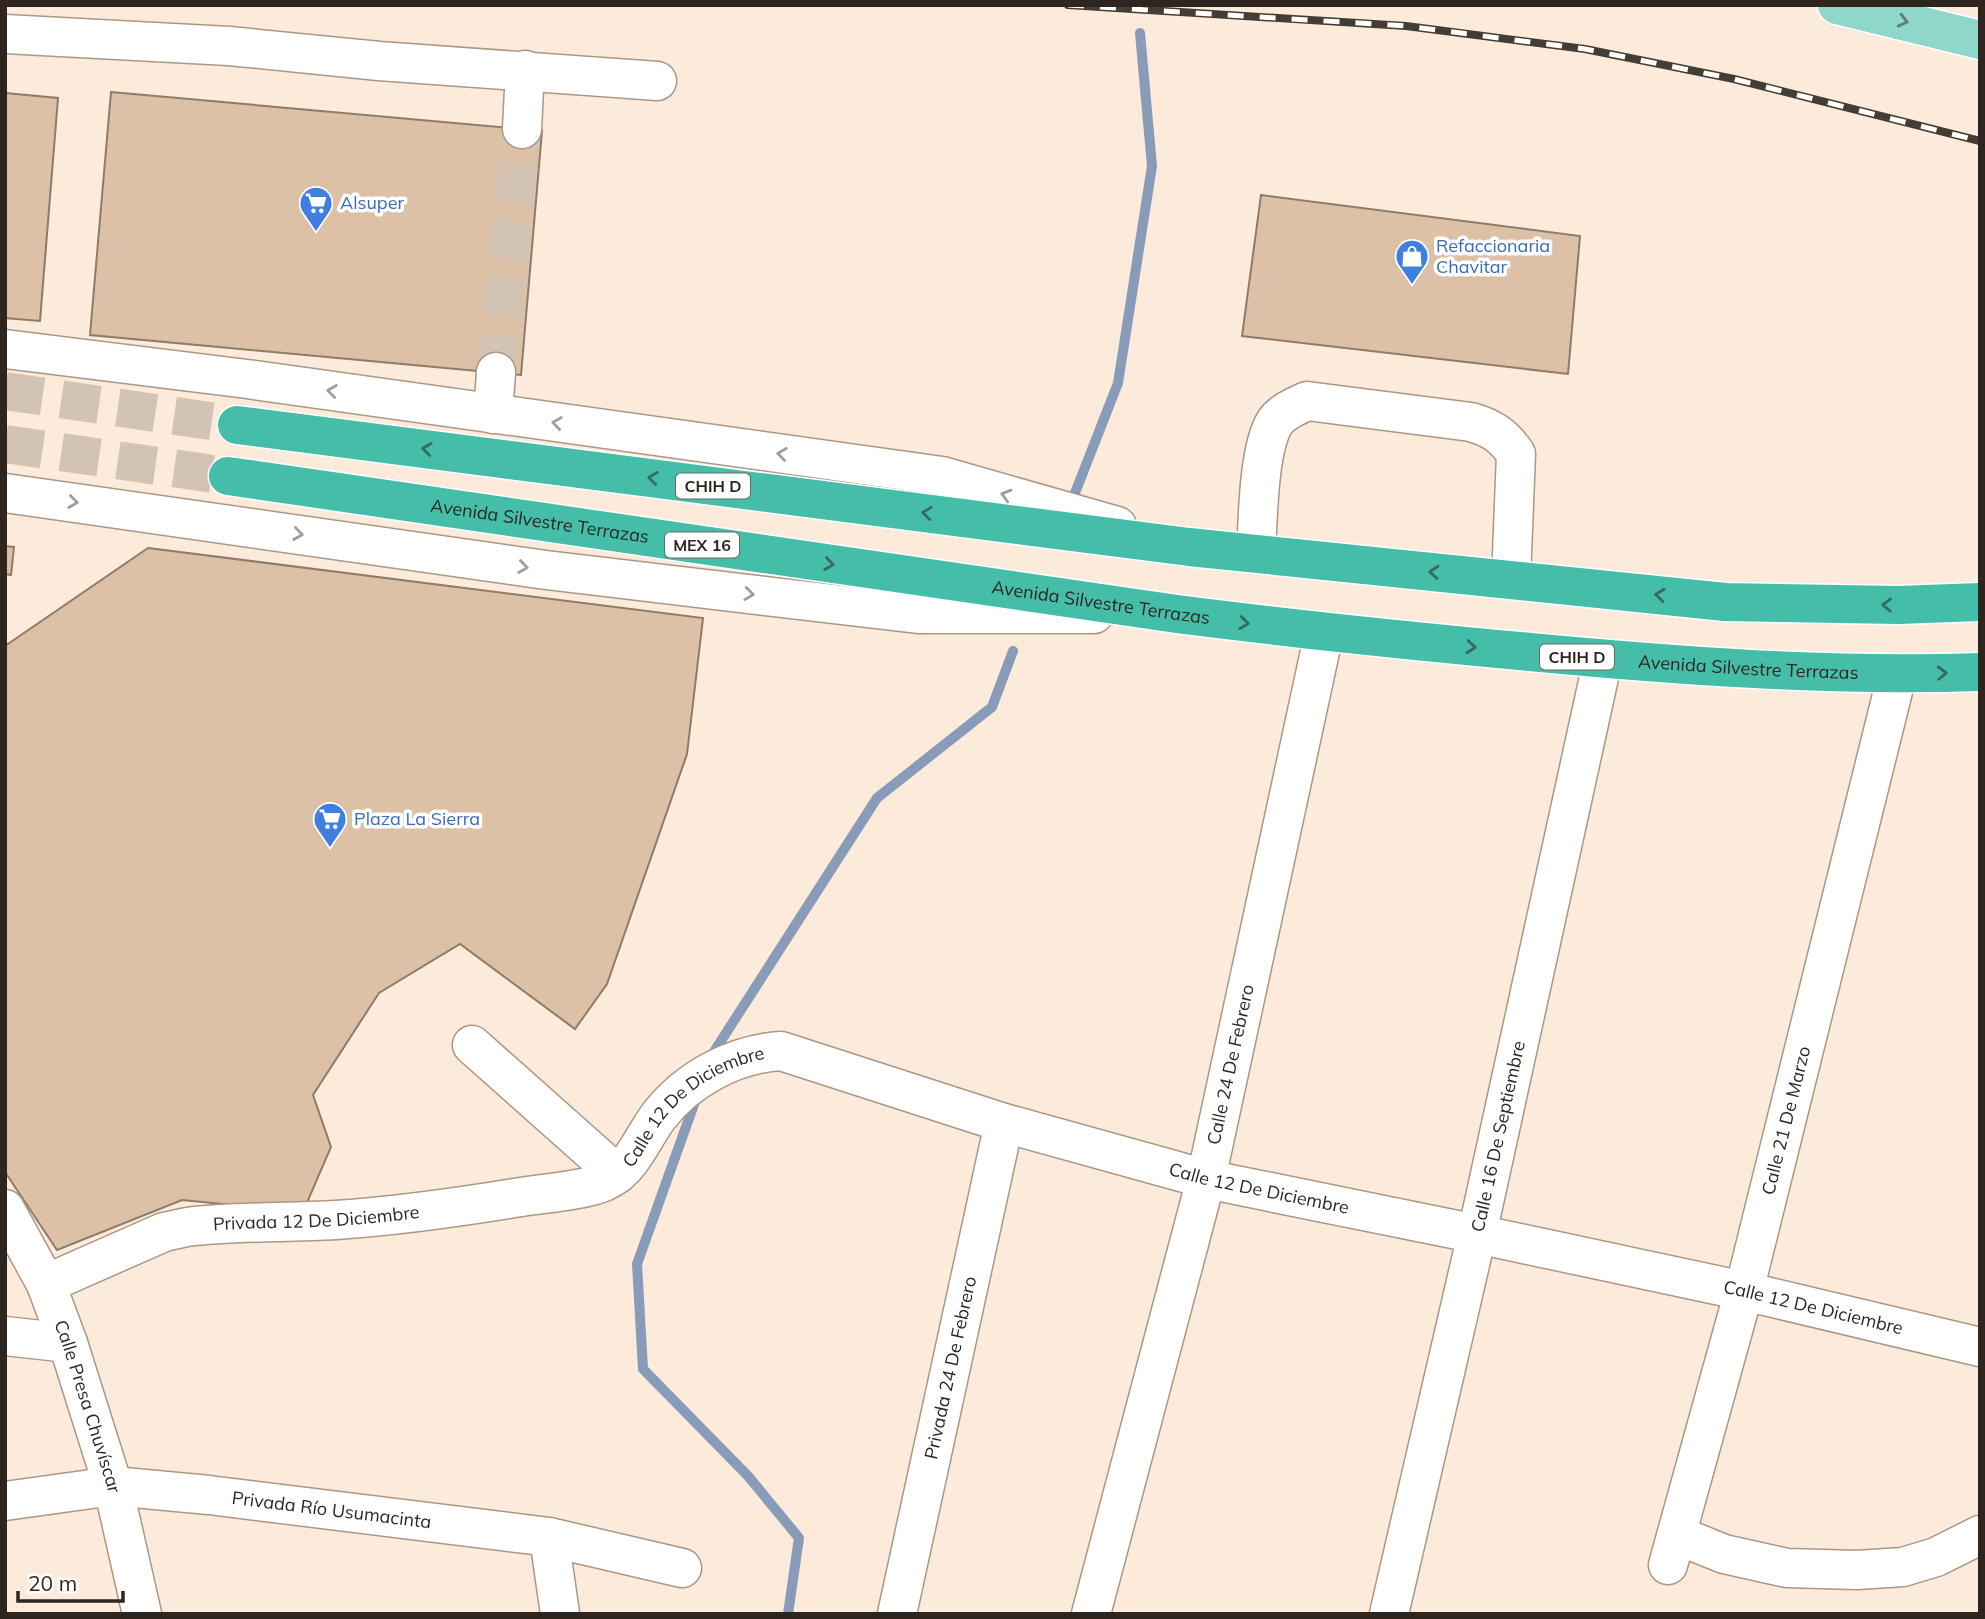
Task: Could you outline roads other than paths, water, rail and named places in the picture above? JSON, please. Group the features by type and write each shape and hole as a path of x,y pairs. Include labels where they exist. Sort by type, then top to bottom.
{"highway":[{"name":"CHIH D","path":"237,425 1189,547 1724,602 1898,605 1980,602"},
{"name":"Avenida Silvestre Terrazas","path":"228,476 1324,633 1752,671 1897,675 1980,672"}],"main road":[{"path":"1837,5 1979,38"}],"street":[{"path":"5,34 229,46 379,61 657,80"},
{"path":"522,129 525,70"},
{"name":"CHIH D","path":"5,349 247,379 942,476 1189,547"},
{"path":"493,414 496,372"},
{"path":"1255,553 1264,453 1275,422 1291,408 1307,401 1471,422 1490,427 1507,440 1516,453 1511,579"},
{"name":"CHIH D","path":"5,493 546,570 918,614 1177,614"},
{"name":"Calle 24 De Febrero","path":"1091,1614 1206,1179 1324,633"},
{"name":"Calle 16 De Septiembre","path":"1390,1614 1477,1234 1603,659"},
{"name":"Calle 21 De Marzo","path":"1897,675 1744,1291 1672,1550 1724,1554 1787,1568 1857,1570 1903,1567 1936,1557 1980,1535"},
{"path":"472,1045 607,1180"},
{"name":"Calle 12 De Diciembre","path":"607,1180 640,1150 657,1119 673,1099 704,1076 734,1060 757,1052 781,1051 1004,1123 1206,1179 1744,1291 1980,1347"},
{"name":"Privada 24 De Febrero","path":"897,1614 1004,1123"},
{"name":"Privada 12 De Diciembre","path":"46,1284 154,1236 187,1227 337,1220 490,1202 607,1180"},
{"name":"Calle Presa Chuvíscar","path":"5,1209 46,1284 68,1343 113,1486 142,1614"},
{"path":"5,1336 68,1343"},
{"name":"Privada Río Usumacinta","path":"5,1501 113,1486 209,1495 549,1537 682,1568"},
{"path":"549,1537 560,1614"}],"waterway":[{"path":"1075,493 1118,383 1152,166 1140,33"},
{"path":"710,1058 877,798 992,707 1013,651"},
{"path":"697,1096 637,1264 643,1369 748,1476 799,1538 788,1614"}],"tunnel":[{"path":"496,372 522,129"},
{"path":"5,391 237,425"},
{"path":"5,444 228,476"}],"railway":[{"path":"1068,5 1406,26 1585,49 1734,79 1980,141"}],"place":[{"name":"Alsuper","path":"316,233"},
{"name":"Refaccionaria Chavitar","path":"1412,286"},
{"name":"Plaza La Sierra","path":"330,849"}]}
